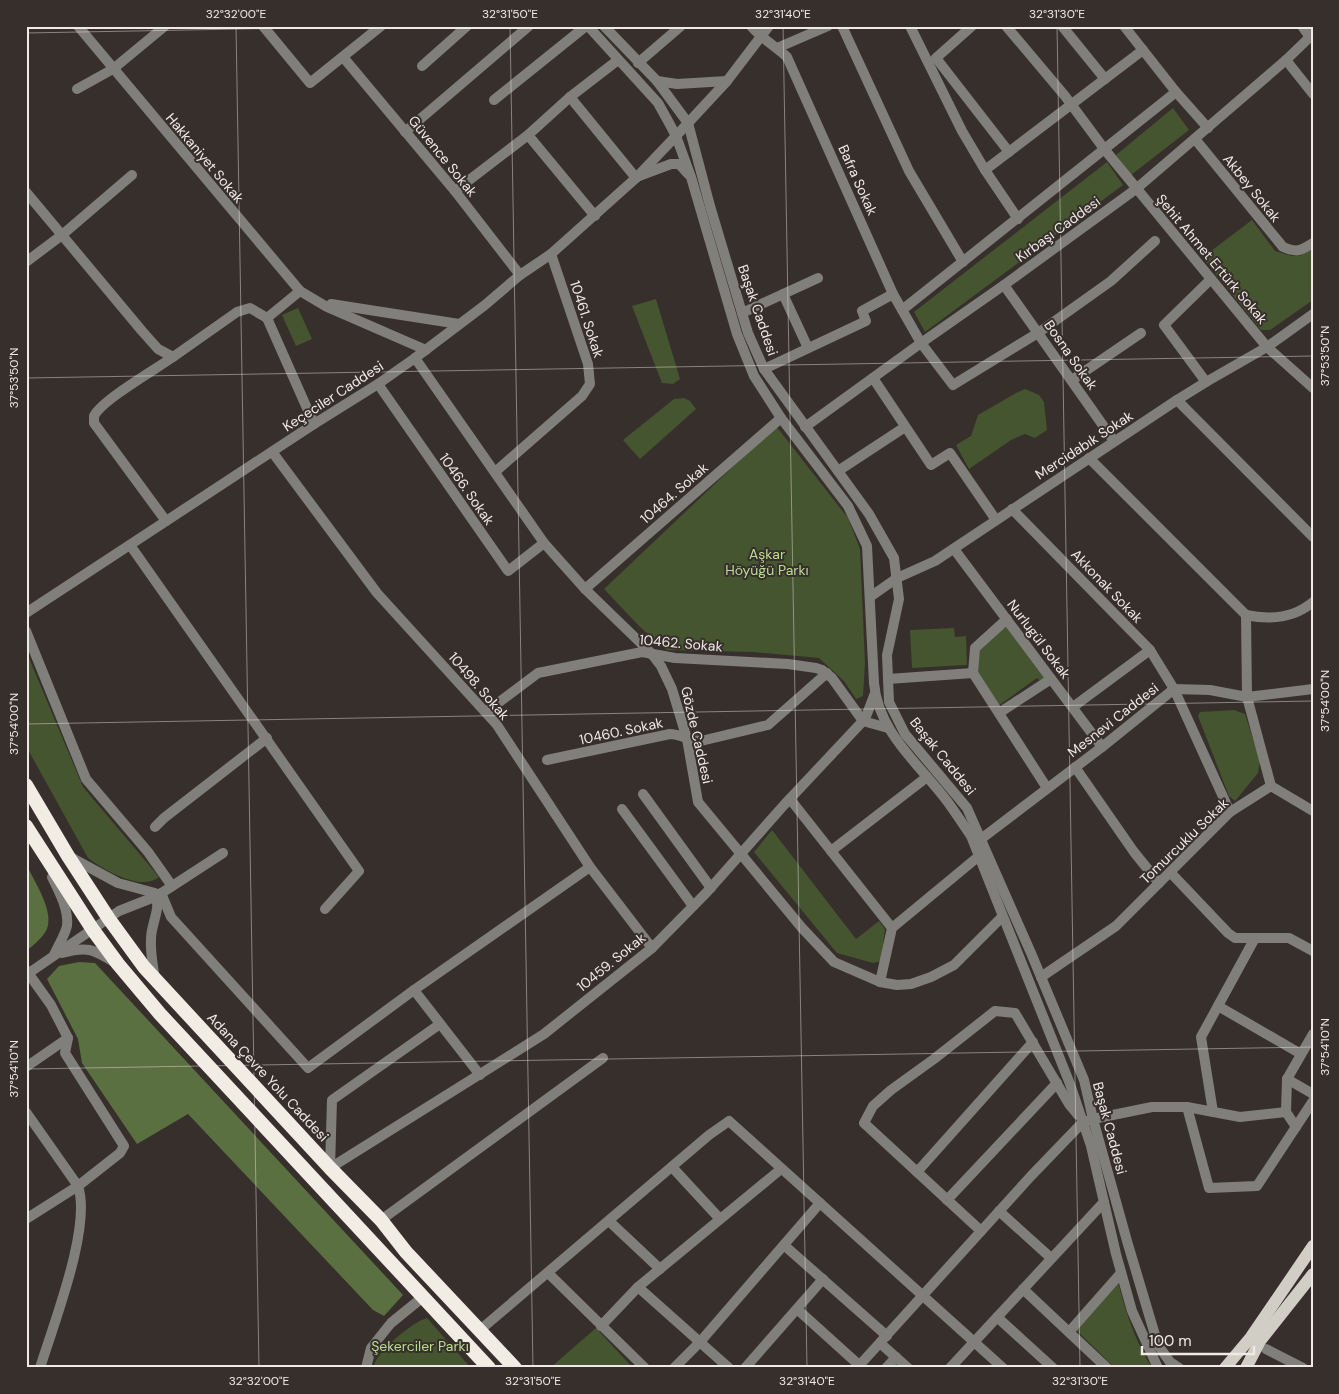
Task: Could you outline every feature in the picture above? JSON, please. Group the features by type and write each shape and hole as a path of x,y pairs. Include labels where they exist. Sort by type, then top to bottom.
{"highway":[{"name":"Adana Çevre Yolu Caddesi","path":"26,785 68,856 144,967 330,1168 381,1220 406,1252 515,1368"},
{"path":"27,828 93,930 118,964 160,1014 489,1368"}],"main road":[{"path":"1225,1368 1251,1337 1313,1246"},
{"path":"1246,1368 1260,1341 1313,1274"}],"street":[{"name":"Hakkaniyet Sokak","path":"78,26 300,291 317,302 426,350"},
{"path":"77,89 113,68 165,26"},
{"path":"263,26 310,83 381,26"},
{"path":"422,66 467,26"},
{"path":"406,132 529,26"},
{"path":"494,100 587,26"},
{"name":"Başak Caddesi","path":"587,26 658,103 676,136 737,334 754,376 781,418 848,506 867,546 875,693 888,728 947,800 970,836 1070,1084 1088,1120 1158,1345 1170,1362 1179,1368"},
{"name":"Başak Caddesi","path":"604,26 656,81 688,123 710,206 748,333 764,369 869,514 894,558 899,599 887,655 890,702 905,734 967,808 1084,1080 1091,1146 1121,1273 1132,1311 1158,1368"},
{"path":"638,64 681,26"},
{"name":"Bafra Sokak","path":"751,26 761,38 777,48 786,57 893,294 920,342 953,385 1038,332"},
{"path":"676,136 728,82 769,26"},
{"path":"777,48 828,26"},
{"path":"842,26 909,171 963,262"},
{"path":"910,26 931,60 962,131 1018,219"},
{"path":"931,60 972,26"},
{"name":"Şehit Ahmet Ertürk Sokak","path":"1006,26 1065,96 1104,150 1267,347 1313,388"},
{"path":"1062,26 1105,79"},
{"path":"1124,26 1176,92 1208,128"},
{"path":"1302,26 1311,36"},
{"name":"Kırbaşı Caddesi","path":"805,427 920,342 1004,285 1136,189 1286,60 1311,36"},
{"path":"986,170 1143,50"},
{"name":"Güvence Sokak","path":"343,57 455,191 520,275"},
{"path":"455,191 528,135 570,97 618,60"},
{"path":"931,60 1009,152"},
{"path":"1286,60 1313,94"},
{"path":"656,81 677,84 702,81 728,82"},
{"path":"902,310 1176,92"},
{"path":"570,97 636,178 671,164 679,164 690,177"},
{"path":"528,135 594,216"},
{"name":"Keçeciler Caddesi","path":"26,613 378,384 426,350 520,275 551,254 636,178 676,136"},
{"name":"Akbey Sokak","path":"1195,139 1282,247 1291,251 1298,251 1313,242"},
{"path":"26,262 62,235 132,175"},
{"path":"26,192 158,349 173,357"},
{"path":"1038,332 1111,281 1155,241"},
{"name":"10461. Sokak","path":"495,472 582,396 590,384 588,364 551,254"},
{"path":"742,313 818,278"},
{"path":"1206,382 1164,325 1211,279"},
{"name":"Bosna Sokak","path":"1004,285 1114,441"},
{"path":"267,318 300,291"},
{"path":"783,294 808,348"},
{"path":"764,369 866,321 862,310 893,294"},
{"name":"Hakkaniyet Sokak","path":"317,302 459,324"},
{"path":"166,521 94,423 94,416 111,399 237,312 250,308 267,318 314,424"},
{"name":"Mercidabık Sokak","path":"870,597 897,578 936,561 1114,441 1206,382 1267,347 1313,314"},
{"path":"1072,380 1141,333"},
{"name":"Gözde Caddesi","path":"415,358 544,543 585,589 651,653 668,677 686,739 698,802 802,928 834,962 880,982 898,986 911,984 931,977 954,965 1002,917"},
{"path":"872,378 931,465 950,453 996,520"},
{"name":"10466. Sokak","path":"378,384 508,571 544,543"},
{"path":"1177,400 1313,537"},
{"name":"10464. Sokak","path":"585,589 781,418"},
{"path":"838,471 905,427"},
{"name":"10498. Sokak","path":"273,453 377,593 486,712 507,740 590,867 652,948"},
{"path":"1089,458 1246,615 1280,617 1300,611 1313,602"},
{"name":"Akkonak Sokak","path":"1012,509 1150,650 1174,689 1230,812"},
{"path":"130,545 359,871 325,909"},
{"name":"Nurlugül Sokak","path":"954,549 1102,747"},
{"path":"1246,615 1247,697 1271,786 1313,811"},
{"path":"1007,619 975,648 973,672 1047,788"},
{"path":"26,631 86,779 148,852 172,886"},
{"path":"1073,708 1150,650"},
{"name":"10462. Sokak","path":"486,712 538,673 633,653 651,653 675,658 799,665 816,668 827,673"},
{"path":"888,679 973,672"},
{"path":"827,673 863,721 888,728"},
{"name":"10460. Sokak","path":"547,760 670,734 701,741 768,725 827,673"},
{"path":"999,713 1051,679"},
{"name":"Mesnevi Caddesi","path":"981,839 1102,747 1174,689 1210,690 1247,697 1313,689"},
{"name":"10459. Sokak","path":"330,1168 544,1034 652,948 710,888 863,721 875,693"},
{"path":"155,827 267,738"},
{"path":"1075,767 1134,852 1159,883"},
{"path":"831,851 927,777"},
{"name":"Tomurcuklu Sokak","path":"1041,977 1116,926 1230,812 1271,786"},
{"path":"643,794 710,888"},
{"path":"790,799 892,928"},
{"path":"622,809 693,906"},
{"path":"27,828 60,893 65,909 67,926 54,956"},
{"path":"26,1219 78,1186 120,1153 124,1146 65,1053 68,1038 51,1006 27,973 93,930 118,911 159,895 223,853"},
{"path":"68,856 118,883 144,889 159,895 171,917 308,1068 414,990 590,867"},
{"path":"880,982 892,928 978,856"},
{"path":"1170,872 1235,938 1290,938 1313,951"},
{"path":"156,979 151,939 153,921 158,910 159,895"},
{"path":"1213,1112 1201,1037 1255,938"},
{"path":"54,956 74,950 91,949 118,964"},
{"path":"414,990 480,1075"},
{"path":"1218,1006 1301,1054"},
{"path":"981,1231 864,1123 873,1106 891,1090 995,1011 1015,1013 1069,1104 1088,1120"},
{"path":"330,1168 332,1100 440,1024"},
{"path":"1296,1127 1286,1112 1287,1078 1313,1034"},
{"path":"26,1067 68,1038"},
{"path":"918,1172 1033,1042"},
{"path":"381,1220 603,1058"},
{"path":"1287,1078 1313,1094"},
{"path":"947,1200 1057,1083"},
{"path":"1187,1107 1209,1188 1257,1186 1313,1101"},
{"path":"797,1309 858,1367 999,1211 1088,1120 1152,1107 1187,1107 1240,1117 1286,1112"},
{"path":"26,1112 78,1186 80,1192 80,1230 71,1270 40,1368"},
{"path":"480,1330 708,1135 729,1121 1003,1368"},
{"path":"672,1167 720,1219"},
{"path":"601,1326 638,1287 781,1169"},
{"path":"950,1368 1104,1202"},
{"path":"674,1368 700,1342 785,1246 820,1203"},
{"path":"999,1211 1052,1258"},
{"path":"609,1221 660,1269"},
{"path":"785,1246 823,1279 883,1339 896,1357 908,1368"},
{"path":"548,1273 645,1368"},
{"path":"1069,1332 1121,1273"},
{"path":"745,1368 823,1279"},
{"path":"638,1287 729,1368"},
{"path":"1023,1289 1069,1332 1101,1366"},
{"path":"366,1368 371,1348 392,1323 423,1297"},
{"path":"997,1317 1053,1368"},
{"path":"1266,1349 1303,1368"},
{"path":"886,1368 896,1357"}],"green space":[{"path":"1173,108 1189,130 1131,175 1116,155"},
{"path":"1107,162 1123,185 925,332 914,312"},
{"path":"1252,220 1275,251 1292,256 1300,256 1313,247 1313,300 1270,330 1261,330 1207,263 1207,254"},
{"path":"656,299 680,379 673,384 662,383 632,306"},
{"path":"298,308 312,339 296,346 282,315"},
{"path":"1025,389 1039,395 1044,402 1047,430 1035,438 1025,434 1011,440 969,469 956,445 971,436 978,415"},
{"path":"684,398 690,401 696,409 640,459 623,440 674,399"},
{"name":"Aşkar Höyüğü Parkı","path":"776,426 848,518 860,549 865,663 863,696 856,699 844,681 819,658 753,652 666,650 640,627 604,589"},
{"path":"1007,624 1047,677 1042,682 1037,678 998,706 976,673 977,650"},
{"path":"954,628 955,637 966,636 967,665 912,668 910,630"},
{"path":"26,651 83,787 159,877 152,881 133,881 123,878 88,858 26,746"},
{"path":"1234,710 1245,714 1260,761 1258,773 1235,801 1229,796 1198,716 1200,712"},
{"path":"772,830 856,939 879,921 885,929 881,961 873,963 837,953 754,852"},
{"path":"26,864 43,897 48,915 48,924 42,937 26,951"},
{"path":"79,962 95,963 403,1295 384,1316 373,1310 188,1114 137,1144 82,1063 78,1039 47,979 59,966"},
{"path":"1118,1282 1132,1326 1152,1368 1115,1368 1076,1330"},
{"name":"Şekerciler Parkı","path":"427,1318 471,1368 373,1368 378,1357 393,1340 407,1329"},
{"path":"596,1328 633,1368 550,1368"}]}
